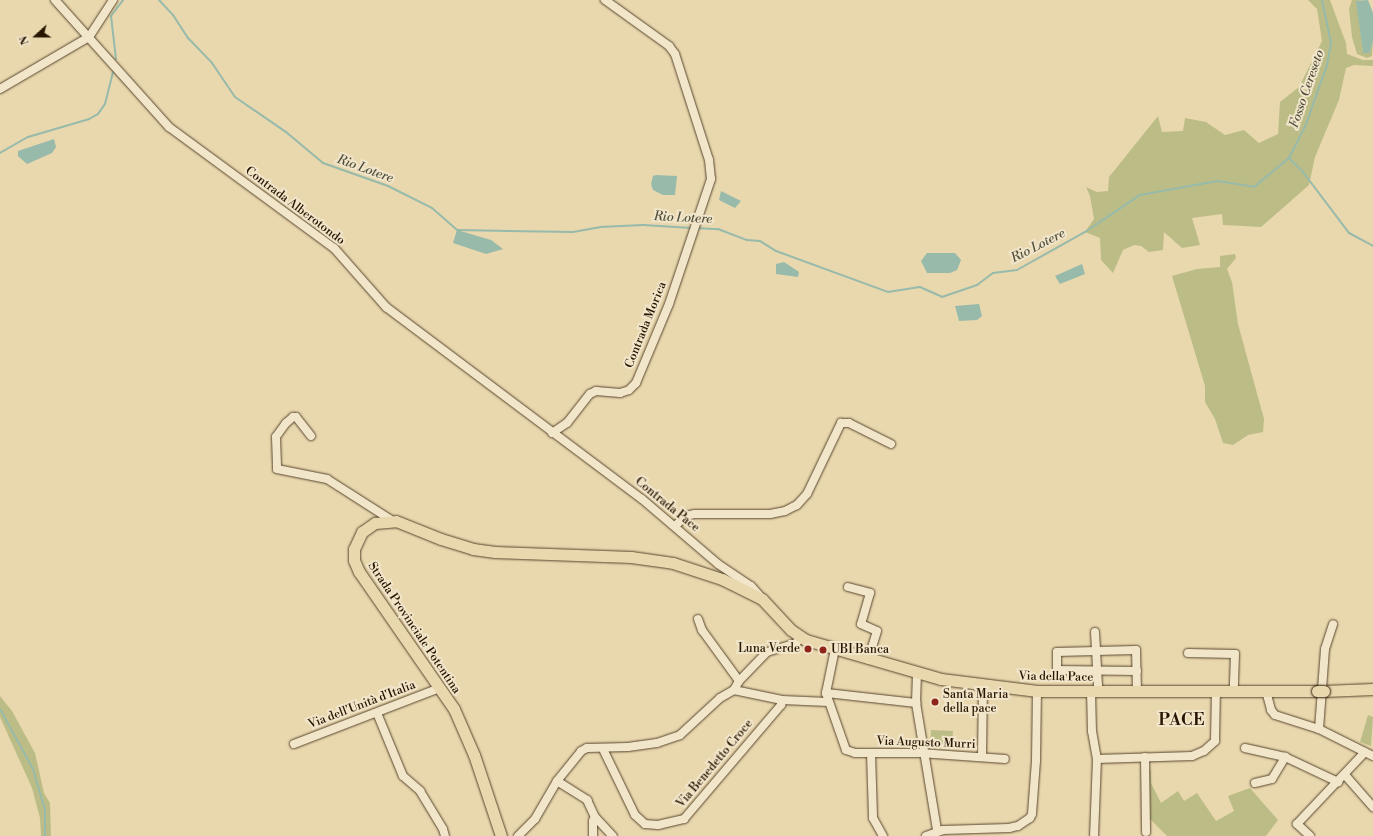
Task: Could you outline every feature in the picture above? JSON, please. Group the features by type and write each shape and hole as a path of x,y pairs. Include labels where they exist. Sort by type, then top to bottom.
{"main road":[{"path":"391,520 473,549 630,557 673,563 722,579 762,599"},
{"name":"Strada Provinciale Potentina","path":"391,520 375,523 362,532 354,549 354,560 359,572 440,688 462,726 501,836"},
{"name":"Via della Pace","path":"762,599 801,638 917,674 983,686 1037,691 1094,689 1137,691 1321,691 1373,689"}],"street":[{"name":"Contrada Alberotondo","path":"55,0 169,127 334,248 386,307 552,433"},
{"path":"0,89 89,37 113,0"},
{"name":"Contrada Morica","path":"552,433 567,423 590,394 596,391 620,393 629,390 636,383 669,304 711,179 709,160 675,54 669,46 605,0"},
{"path":"311,436 296,418 293,417 286,423 276,437 278,469 327,479 391,520"},
{"path":"676,525 686,516 695,514 770,514 785,511 797,505 807,494 841,423 849,423 891,444"},
{"name":"Contrada Pace","path":"552,433 676,525 718,564 751,586 762,599"},
{"path":"848,586 870,593 861,624 877,632 868,660"},
{"path":"698,619 702,630 739,681"},
{"path":"1319,729 1325,649 1333,624"},
{"path":"1094,836 1097,759 1092,731 1094,689 1097,671 1095,632"},
{"path":"518,836 535,819 557,781 581,751 587,748 603,749 673,738 687,730 720,698 734,690 739,681 770,650 796,643 801,638"},
{"path":"734,690 782,700 828,702 826,693 835,649"},
{"path":"1137,671 1057,670 1057,652 1136,650 1137,671 1137,691"},
{"path":"1188,653 1235,654 1234,691"},
{"path":"917,674 916,704 937,830"},
{"path":"982,757 983,686"},
{"name":"Via dell'Unità d'Italia","path":"294,744 440,688"},
{"path":"926,836 937,830 1009,828 1018,826 1030,818 1032,814 1036,761 1037,691"},
{"path":"1097,759 1192,756 1210,747 1215,741 1216,732 1216,691"},
{"path":"1266,691 1270,710 1275,715 1319,729 1369,754 1345,775 1298,824 1310,836"},
{"path":"826,693 916,704"},
{"name":"Via Benedetto Croce","path":"603,749 635,815 645,824 658,825 684,819 780,705 782,700"},
{"name":"Via Augusto Murri","path":"828,702 846,750 871,753 982,757 1005,760"},
{"path":"377,713 403,776 420,791 444,829 445,836"},
{"path":"1245,748 1285,757 1338,782"},
{"path":"871,753 873,818 883,836"},
{"path":"1145,757 1146,832"},
{"path":"1254,783 1272,779 1285,757"},
{"path":"1345,775 1373,807"},
{"path":"557,781 587,800 595,817 613,836"},
{"path":"593,836 593,821 595,817"}],"green space":[{"path":"1308,0 1330,0 1346,43 1347,54 1363,60 1373,60 1373,66 1354,65 1346,68 1339,100 1315,157 1309,185 1261,227 1223,225 1222,214 1192,218 1200,245 1182,248 1164,232 1163,250 1149,252 1141,246 1134,245 1123,250 1113,273 1101,260 1100,238 1085,232 1094,219 1090,196 1086,187 1097,192 1108,191 1109,177 1158,116 1162,132 1183,131 1185,118 1206,122 1225,135 1244,130 1259,143 1278,134 1280,102 1299,87 1322,41 1317,9"},
{"path":"1352,0 1364,0 1357,1 1363,53 1370,53 1373,41 1372,56 1367,58 1357,54 1352,37 1349,9"},
{"path":"1235,254 1236,258 1227,269 1232,282 1238,324 1264,419 1263,432 1248,435 1233,445 1223,443 1215,419 1205,402 1205,386 1172,276 1197,269 1220,267 1220,256"},
{"path":"0,696 12,711 35,753 44,793 50,803 51,836 41,836 40,818 32,788 0,717"},
{"path":"1368,715 1373,717 1371,746 1360,742"},
{"path":"931,730 953,731 952,747 930,746"},
{"path":"1148,765 1151,772 1151,783 1161,803 1178,791 1184,801 1197,793 1216,821 1234,811 1228,796 1250,788 1278,820 1266,836 1167,836 1150,819"}],"shaded area":[{"path":"1368,0 1373,13 1373,41 1370,53 1363,53 1356,1"},
{"path":"54,139 56,147 52,153 27,164 18,156 18,151"},
{"path":"653,176 677,176 675,195 663,195 653,190 651,184"},
{"path":"721,191 741,201 735,208 719,200"},
{"path":"457,230 491,240 503,249 486,254 453,243"},
{"path":"927,253 955,253 961,260 957,270 950,273 927,273 921,261"},
{"path":"784,262 799,272 798,277 776,274 776,264"},
{"path":"1082,264 1085,274 1060,284 1055,276"},
{"path":"979,304 982,316 977,320 959,321 955,306"}],"waterway":[{"path":"116,59 111,16 123,0"},
{"name":"Rio Lotere","path":"159,0 173,15 188,38 212,63 235,97 286,132 323,163 388,186 432,208 457,230 573,232 600,227 643,225 692,228"},
{"name":"Rio Lotere","path":"696,228 718,229 747,240 760,241 776,251 888,292 920,287 942,297 977,285 993,273 1017,270 1085,232 1140,195 1218,181 1254,187 1289,158 1306,124 1327,65 1331,43 1322,0"},
{"path":"0,153 28,137 89,119 98,114 105,104 113,72"},
{"path":"1289,158 1303,172 1349,233 1373,246"},
{"path":"0,709 33,769 45,810 45,836"}],"place":[{"name":"Luna Verde","path":"808,649"},
{"name":"UBI Banca","path":"823,650"},
{"name":"Santa Maria della pace","path":"935,702"}],"district":[{"name":"PACE","path":"1182,720"}],"water label":[{"name":"Fosso Cereseto","path":"1307,89"}]}
